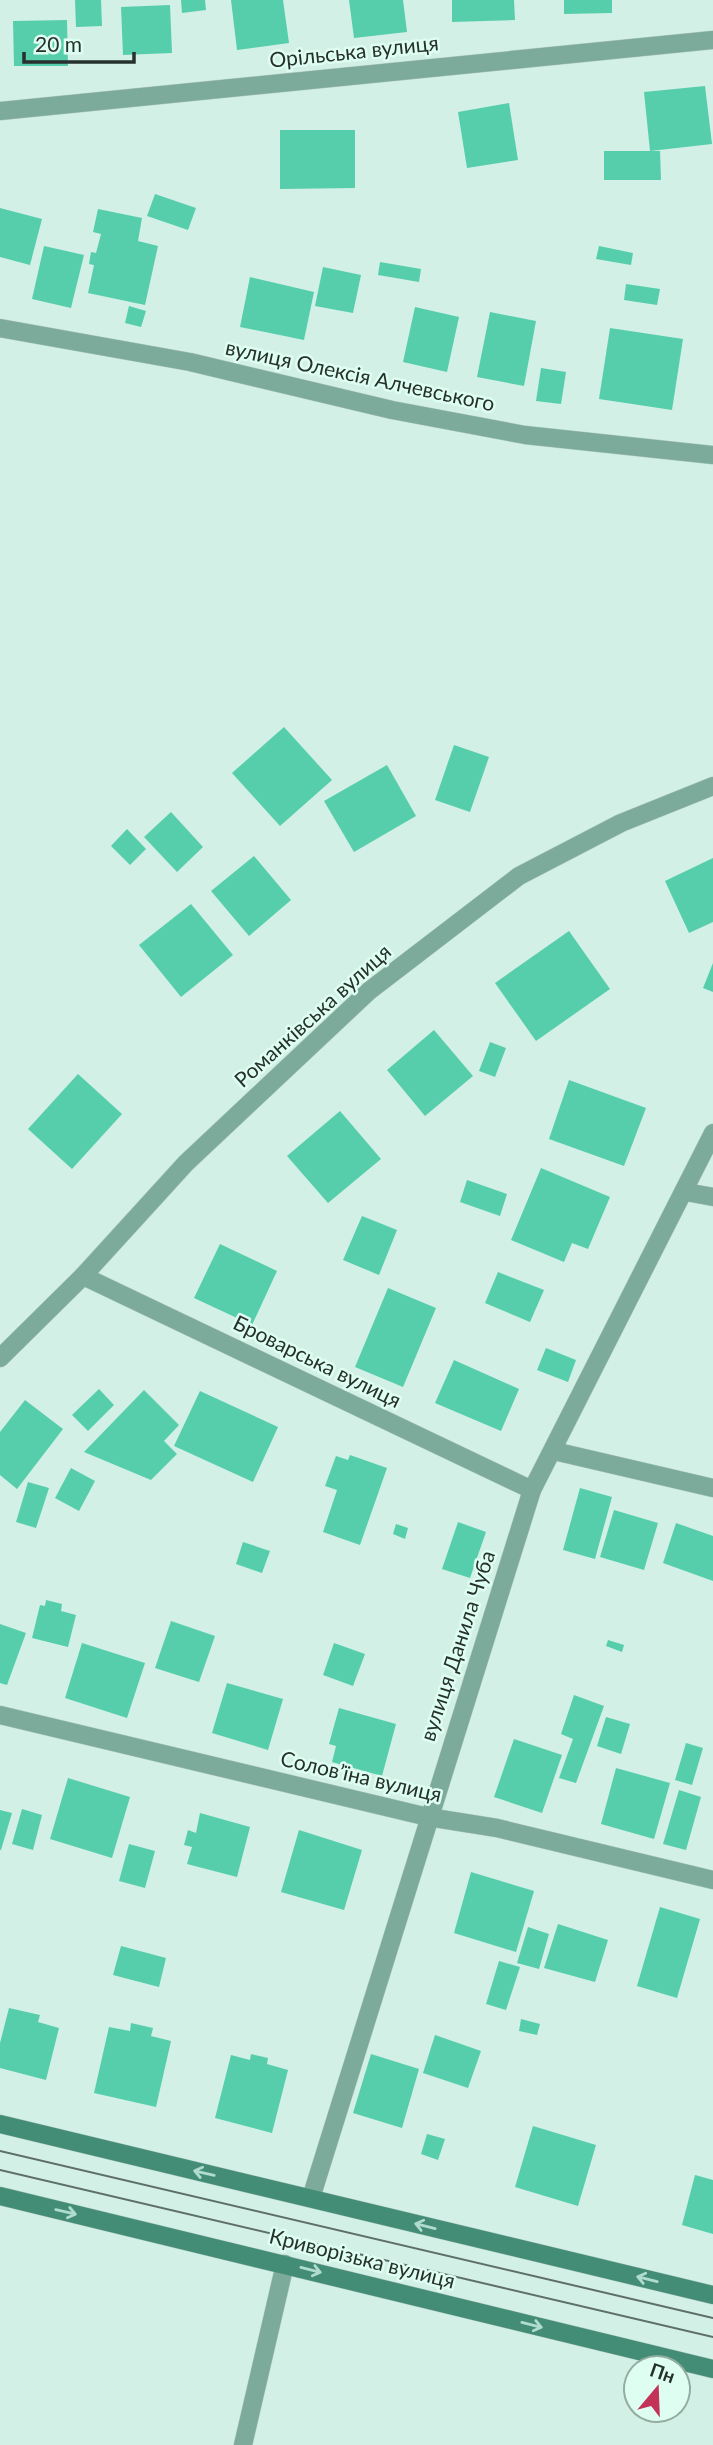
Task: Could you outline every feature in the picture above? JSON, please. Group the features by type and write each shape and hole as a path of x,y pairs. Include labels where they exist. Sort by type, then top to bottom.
{"main road":[{"path":"0,2124 713,2295"},
{"name":"Криворізька вулиця","path":"0,2196 713,2369"}],"street":[{"name":"Орільська вулиця","path":"0,111 713,40"},
{"name":"вулиця Олексія Алчевського","path":"0,328 190,362 392,410 498,430 713,455"},
{"name":"Романківська вулиця","path":"0,1357 83,1276 186,1163 369,990 519,876 621,823 713,786"},
{"name":"вулиця Данила Чуба","path":"311,2198 531,1490 554,1451 686,1192 713,1133"},
{"path":"686,1192 713,1197"},
{"name":"Броварська вулиця","path":"83,1276 531,1490"},
{"path":"554,1451 713,1488"},
{"name":"Соловʼїна вулиця","path":"0,1715 428,1817 497,1828 713,1880"},
{"path":"243,2445 285,2264"}],"building":[{"path":"75,0 101,0 102,26 76,27"},
{"path":"181,0 205,0 206,10 182,13"},
{"path":"231,0 283,0 289,43 237,50"},
{"path":"349,0 403,0 407,32 354,38"},
{"path":"452,0 514,0 515,20 452,22"},
{"path":"564,0 612,0 612,13 564,14"},
{"path":"170,5 172,53 123,55 121,7"},
{"path":"67,20 68,66 14,66 13,21"},
{"path":"705,86 712,144 650,151 644,92"},
{"path":"509,103 518,160 467,168 458,112"},
{"path":"280,130 355,130 355,188 280,189"},
{"path":"604,151 660,151 661,180 604,180"},
{"path":"155,194 196,208 188,230 147,216"},
{"path":"0,208 42,219 30,265 0,257"},
{"path":"98,209 142,218 138,241 158,246 145,305 88,293 94,265 89,264 91,252 96,253 101,234 93,232"},
{"path":"44,246 84,255 71,308 32,299"},
{"path":"599,246 633,253 631,265 596,259"},
{"path":"380,262 421,269 419,282 378,275"},
{"path":"323,267 361,275 353,313 315,306"},
{"path":"250,277 314,292 304,340 240,327"},
{"path":"626,284 660,289 657,305 624,300"},
{"path":"129,306 146,311 141,327 125,323"},
{"path":"415,307 459,317 447,372 403,362"},
{"path":"490,312 536,321 524,386 477,377"},
{"path":"610,328 683,339 672,410 599,399"},
{"path":"541,368 566,372 561,404 536,401"},
{"path":"284,727 332,780 280,826 232,773"},
{"path":"454,745 489,757 470,812 435,800"},
{"path":"387,765 416,816 354,852 324,801"},
{"path":"171,812 203,847 177,872 144,837"},
{"path":"127,829 146,849 130,865 111,846"},
{"path":"254,856 291,900 249,936 211,891"},
{"path":"713,858 713,922 689,933 665,881"},
{"path":"191,904 233,955 181,997 139,945"},
{"path":"569,931 610,989 536,1041 495,983"},
{"path":"713,963 713,992 703,988"},
{"path":"434,1030 473,1076 425,1116 387,1070"},
{"path":"490,1042 506,1048 495,1077 479,1071"},
{"path":"78,1074 122,1114 72,1169 28,1129"},
{"path":"569,1080 646,1108 624,1166 549,1139"},
{"path":"340,1111 381,1159 328,1203 287,1156"},
{"path":"541,1168 610,1197 588,1249 572,1243 564,1262 511,1240"},
{"path":"467,1180 507,1194 500,1216 460,1202"},
{"path":"362,1216 397,1230 379,1275 343,1260"},
{"path":"220,1244 277,1271 252,1325 194,1298"},
{"path":"498,1272 544,1290 530,1322 485,1303"},
{"path":"388,1288 436,1308 403,1387 355,1367"},
{"path":"546,1348 576,1360 568,1382 537,1370"},
{"path":"454,1360 519,1389 501,1431 435,1403"},
{"path":"99,1389 114,1405 88,1431 72,1415"},
{"path":"144,1390 179,1425 164,1441 177,1454 151,1480 84,1452"},
{"path":"200,1391 278,1427 253,1482 174,1446"},
{"path":"25,1400 63,1429 17,1489 0,1475 0,1432"},
{"path":"350,1455 387,1468 360,1545 323,1532 337,1490 325,1486 336,1456 348,1460"},
{"path":"71,1468 95,1481 79,1511 55,1498"},
{"path":"28,1482 49,1488 36,1528 16,1522"},
{"path":"580,1488 612,1497 595,1559 563,1550"},
{"path":"614,1510 658,1523 644,1570 600,1557"},
{"path":"458,1522 486,1532 470,1578 442,1569"},
{"path":"676,1523 713,1536 713,1581 663,1563"},
{"path":"396,1524 408,1528 405,1539 393,1534"},
{"path":"243,1542 270,1551 262,1573 236,1564"},
{"path":"46,1600 62,1604 61,1611 76,1615 68,1647 32,1638 40,1605 45,1606"},
{"path":"171,1621 215,1636 199,1682 155,1668"},
{"path":"0,1624 26,1633 7,1685 0,1683"},
{"path":"608,1640 624,1645 622,1652 606,1646"},
{"path":"82,1643 145,1663 127,1718 65,1698"},
{"path":"334,1643 365,1654 353,1686 323,1675"},
{"path":"227,1683 283,1699 268,1750 212,1733"},
{"path":"574,1695 604,1706 576,1783 559,1778 573,1739 561,1734"},
{"path":"339,1708 396,1724 382,1776 332,1762 336,1746 329,1744"},
{"path":"606,1717 630,1724 621,1754 597,1746"},
{"path":"514,1739 562,1755 542,1813 494,1797"},
{"path":"686,1743 703,1748 692,1785 675,1780"},
{"path":"616,1768 670,1783 654,1839 601,1824"},
{"path":"68,1778 130,1797 112,1858 50,1839"},
{"path":"679,1790 701,1797 686,1850 663,1844"},
{"path":"22,1809 42,1815 33,1850 12,1844"},
{"path":"0,1810 12,1813 1,1850 0,1850"},
{"path":"200,1813 250,1827 237,1877 187,1864 192,1847 184,1845 188,1830 196,1833"},
{"path":"299,1830 362,1850 344,1910 281,1892"},
{"path":"129,1844 155,1851 145,1888 119,1881"},
{"path":"471,1872 534,1891 516,1952 454,1933"},
{"path":"660,1907 700,1919 677,1998 637,1986"},
{"path":"558,1924 608,1940 595,1982 544,1968"},
{"path":"528,1927 549,1934 539,1969 517,1963"},
{"path":"121,1946 166,1958 159,1987 113,1975"},
{"path":"499,1961 520,1967 506,2010 486,2004"},
{"path":"9,2008 40,2015 38,2022 59,2028 46,2080 0,2068 0,2043"},
{"path":"521,2019 540,2024 537,2035 519,2031"},
{"path":"131,2023 153,2028 151,2036 171,2041 156,2107 94,2093 109,2027 130,2031"},
{"path":"435,2035 481,2051 468,2088 423,2073"},
{"path":"251,2054 268,2058 267,2064 288,2070 272,2133 215,2118 231,2055 250,2060"},
{"path":"371,2054 419,2069 402,2128 353,2113"},
{"path":"533,2126 596,2145 578,2206 515,2187"},
{"path":"427,2134 445,2139 438,2160 421,2154"},
{"path":"695,2175 713,2180 713,2234 682,2225"}],"tram line":[{"path":"0,2151 713,2318"},
{"path":"0,2170 713,2337"}]}
